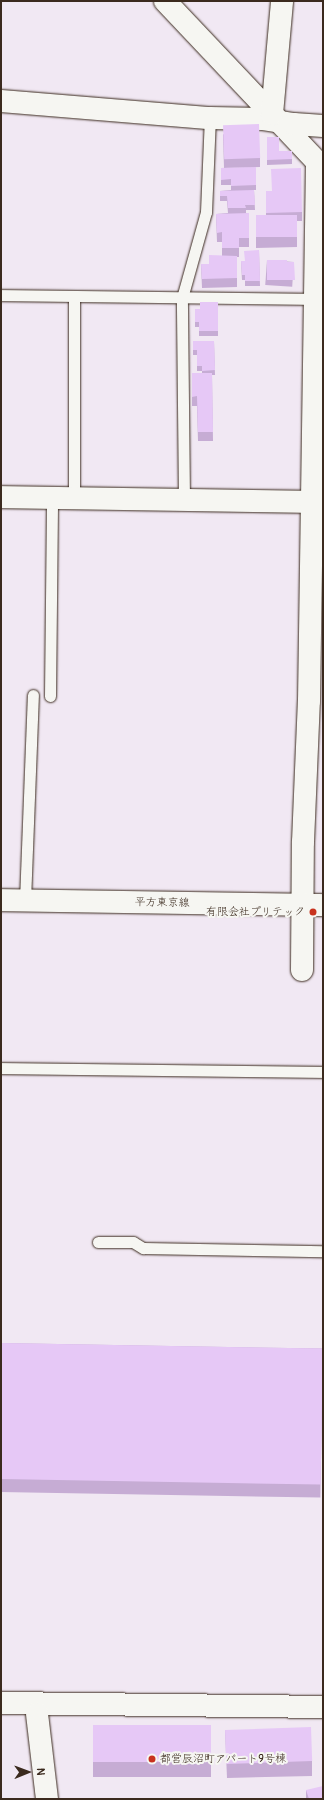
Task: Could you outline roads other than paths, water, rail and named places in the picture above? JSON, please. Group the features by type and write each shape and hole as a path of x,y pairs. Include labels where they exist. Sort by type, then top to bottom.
{"street":[{"path":"165,1 320,166 315,299 318,502 303,842 312,905 302,970"},
{"path":"276,118 282,1"},
{"path":"1,101 210,118 276,118 323,126"},
{"path":"1,497 318,502"},
{"name":"平方東京線","path":"1,900 312,905"},
{"path":"1,1703 36,1709 323,1707"},
{"path":"36,1709 47,1799"}],"lane":[{"path":"184,500 182,298 206,212 210,118"},
{"path":"1,295 315,299"},
{"path":"74,296 74,498"},
{"path":"50,696 52,498"},
{"path":"25,901 33,695"},
{"path":"1,1068 323,1072"},
{"path":"98,1242 133,1242 144,1248 323,1251"}],"place":[{"name":"有限会社プリテック","path":"313,912"},
{"name":"都営辰沼町アパート9号棟","path":"152,1759"}]}
